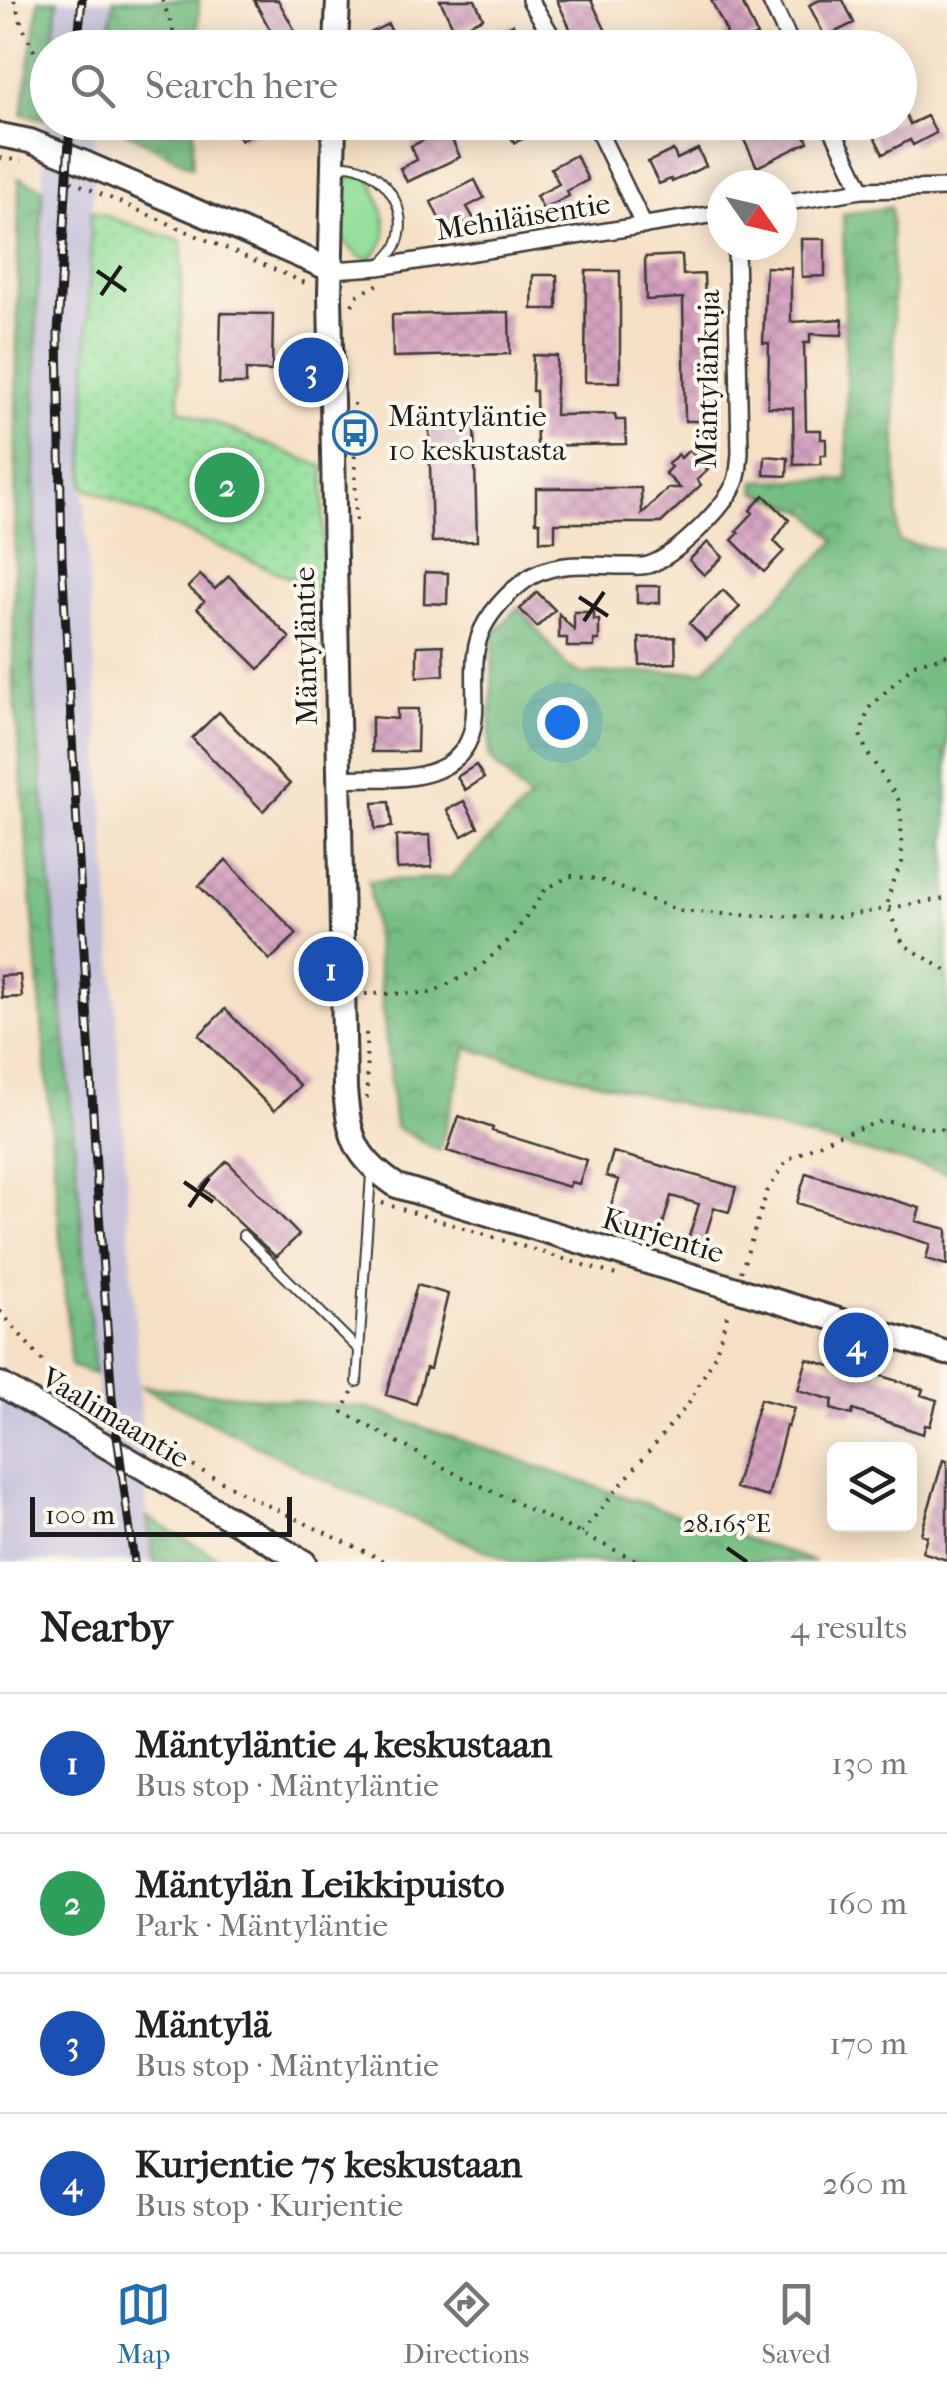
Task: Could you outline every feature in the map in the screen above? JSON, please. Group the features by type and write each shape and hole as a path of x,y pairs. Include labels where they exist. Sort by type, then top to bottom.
{"street":[{"path":"337,30 338,0"},
{"path":"530,0 548,30"},
{"path":"770,0 784,30"},
{"path":"0,135 30,141 87,164 332,270"},
{"name":"Mäntyläntie","path":"333,140 330,294 345,1089 348,1126 370,1167"},
{"path":"603,140 644,226"},
{"path":"838,140 862,190"},
{"path":"797,201 862,190 947,188"},
{"name":"Mehiläisentie","path":"332,270 378,267 707,216"},
{"name":"Mäntylänkuja","path":"338,779 412,776 439,770 462,752 474,730 476,650 481,632 501,602 524,580 555,566 646,566 668,554 723,503 737,480 740,453 736,260"},
{"name":"Kurjentie","path":"370,1167 397,1186 947,1353"},
{"name":"Vaalimaantie","path":"0,1384 304,1562"}],"lane":[{"path":"332,182 346,165 358,166 370,171 389,191 398,212 400,235 397,246 378,267"},
{"path":"357,1382 370,1167"},
{"path":"243,1236 359,1350"}],"path":[{"path":"14,0 30,38"},
{"path":"162,0 173,30"},
{"path":"0,158 28,162"},
{"path":"63,178 352,305"},
{"path":"353,395 356,529"},
{"path":"947,655 914,664 870,708 860,736 898,799 904,840 902,862 887,906 903,944 947,972"},
{"path":"364,994 431,993 478,969 511,938 546,890 570,876 598,879 679,912 839,917 947,898"},
{"path":"366,1029 368,1099"},
{"path":"368,1195 387,1207 619,1276"},
{"path":"0,1311 80,1405 250,1497 387,1562"},
{"path":"357,1382 342,1412 448,1470 640,1562"}],"shaded area":[{"path":"58,0 114,0 110,30 54,30"},
{"path":"45,140 94,140 84,487 147,1517 154,1562 0,1562 0,1378 102,1441 33,683 37,311"}],"green space":[{"path":"39,0 58,0 54,30 35,30"},
{"path":"114,0 199,0 198,30 110,30"},
{"path":"30,60 30,116 22,114"},
{"path":"142,140 193,140 192,167"},
{"path":"352,175 371,178 383,211 383,241 369,259 358,256 340,237 342,186"},
{"path":"19,178 43,188 37,311 33,683 95,1374 71,1366 13,678"},
{"path":"891,207 898,541 947,551 947,1173 467,1048 439,1151 395,1127 369,881 450,878 529,800 489,757 494,634 518,607 567,666 582,674 703,671 836,541 808,512 756,492 755,481 848,479 843,214"},
{"path":"91,211 182,242 179,409 324,467 322,592 84,487"},
{"path":"140,1386 367,1408 815,1562 512,1562 324,1480"},
{"path":"147,1517 226,1562 154,1562"}],"building":[{"path":"254,0 278,0 294,29 270,30"},
{"path":"440,0 475,0 483,18 455,30"},
{"path":"557,0 591,0 605,30 571,30"},
{"path":"711,0 741,0 755,30 726,30"},
{"path":"820,0 843,0 854,23 840,30 822,30 809,5"},
{"path":"927,116 936,133 913,145 910,140 917,140 917,121"},
{"path":"424,140 452,140 460,157 407,182 400,168 417,160 411,146"},
{"path":"744,140 807,140 808,142 757,167"},
{"path":"876,140 910,140 883,154"},
{"path":"698,149 706,166 659,184 648,162 673,150 677,159"},
{"path":"576,155 588,180 567,191 569,196 543,209 536,196 559,184 551,168"},
{"path":"475,180 484,198 467,207 474,219 446,233 431,202"},
{"path":"801,239 825,239 825,276 802,277"},
{"path":"682,255 683,275 704,274 709,421 685,421 683,298 646,300 645,257"},
{"path":"766,267 791,268 791,322 843,319 842,335 810,334 810,343 804,343 806,430 821,430 821,439 826,439 826,455 821,455 821,464 794,465 793,408 768,407 769,343 763,343"},
{"path":"586,271 620,271 620,382 585,382"},
{"path":"533,275 557,275 557,309 532,309"},
{"path":"509,312 510,354 393,357 392,315"},
{"path":"221,313 273,314 272,371 246,370 246,384 219,384"},
{"path":"533,355 557,356 555,415 615,414 616,420 625,420 626,444 537,446"},
{"path":"474,424 477,541 432,542 429,426"},
{"path":"689,450 708,470 697,480 701,485 661,523 555,523 555,541 540,541 536,488 641,488 642,514 668,488 680,488 665,473 678,454 681,458"},
{"path":"765,456 788,458 787,476 764,475"},
{"path":"764,495 789,520 774,541 784,551 764,572 732,540"},
{"path":"708,542 723,557 704,575 689,560"},
{"path":"425,572 448,573 447,604 424,603"},
{"path":"200,575 215,589 229,576 290,638 259,669 197,608 204,601 188,587"},
{"path":"637,586 660,586 660,603 637,603"},
{"path":"723,590 740,607 706,640 689,623"},
{"path":"537,592 555,610 537,627 520,609"},
{"path":"574,612 594,612 594,620 599,620 599,640 594,640 594,647 567,647 567,638 559,638 559,614 574,630"},
{"path":"675,637 676,663 640,665 639,638"},
{"path":"443,645 444,675 417,677 417,646"},
{"path":"397,709 418,709 417,752 372,752 372,717 397,719"},
{"path":"219,712 290,784 263,811 192,738"},
{"path":"476,765 484,778 465,790 457,777"},
{"path":"464,801 478,827 462,836 447,810"},
{"path":"389,802 392,827 375,829 373,803"},
{"path":"430,835 432,867 397,869 396,836"},
{"path":"226,860 297,934 270,960 199,886"},
{"path":"20,975 22,997 2,998 0,976"},
{"path":"225,1009 300,1086 274,1111 199,1035"},
{"path":"459,1116 493,1128 492,1131 587,1160 579,1184 571,1182 569,1187 447,1151"},
{"path":"613,1152 736,1187 729,1212 714,1208 701,1251 686,1246 699,1204 671,1196 659,1238 606,1222 619,1180 606,1176"},
{"path":"227,1161 299,1235 276,1257 201,1187"},
{"path":"806,1173 920,1208 916,1221 947,1229 947,1265 926,1259 930,1244 797,1203"},
{"path":"417,1285 448,1294 430,1369 426,1368 416,1404 386,1395"},
{"path":"807,1359 854,1373 856,1368 923,1389 921,1395 937,1400 930,1426 925,1425 923,1434 853,1410 852,1415 831,1409 833,1400 798,1390"},
{"path":"760,1399 794,1408 768,1497 735,1488"},
{"path":"943,1460 947,1461 947,1560 922,1552 927,1536 921,1534"}],"railway":[{"path":"79,30 82,0"},
{"path":"69,140 58,333 62,558 112,1398 134,1562"}],"place":[{"name":"Mäntylä","path":"311,370"},
{"name":"Mäntyläntie 10 keskustasta","path":"355,433"},
{"name":"Mäntylän Leikkipuisto","path":"227,485"},
{"name":"Mäntyläntie 4 keskustaan","path":"331,969"},
{"name":"Kurjentie 75 keskustaan","path":"856,1345"}]}
